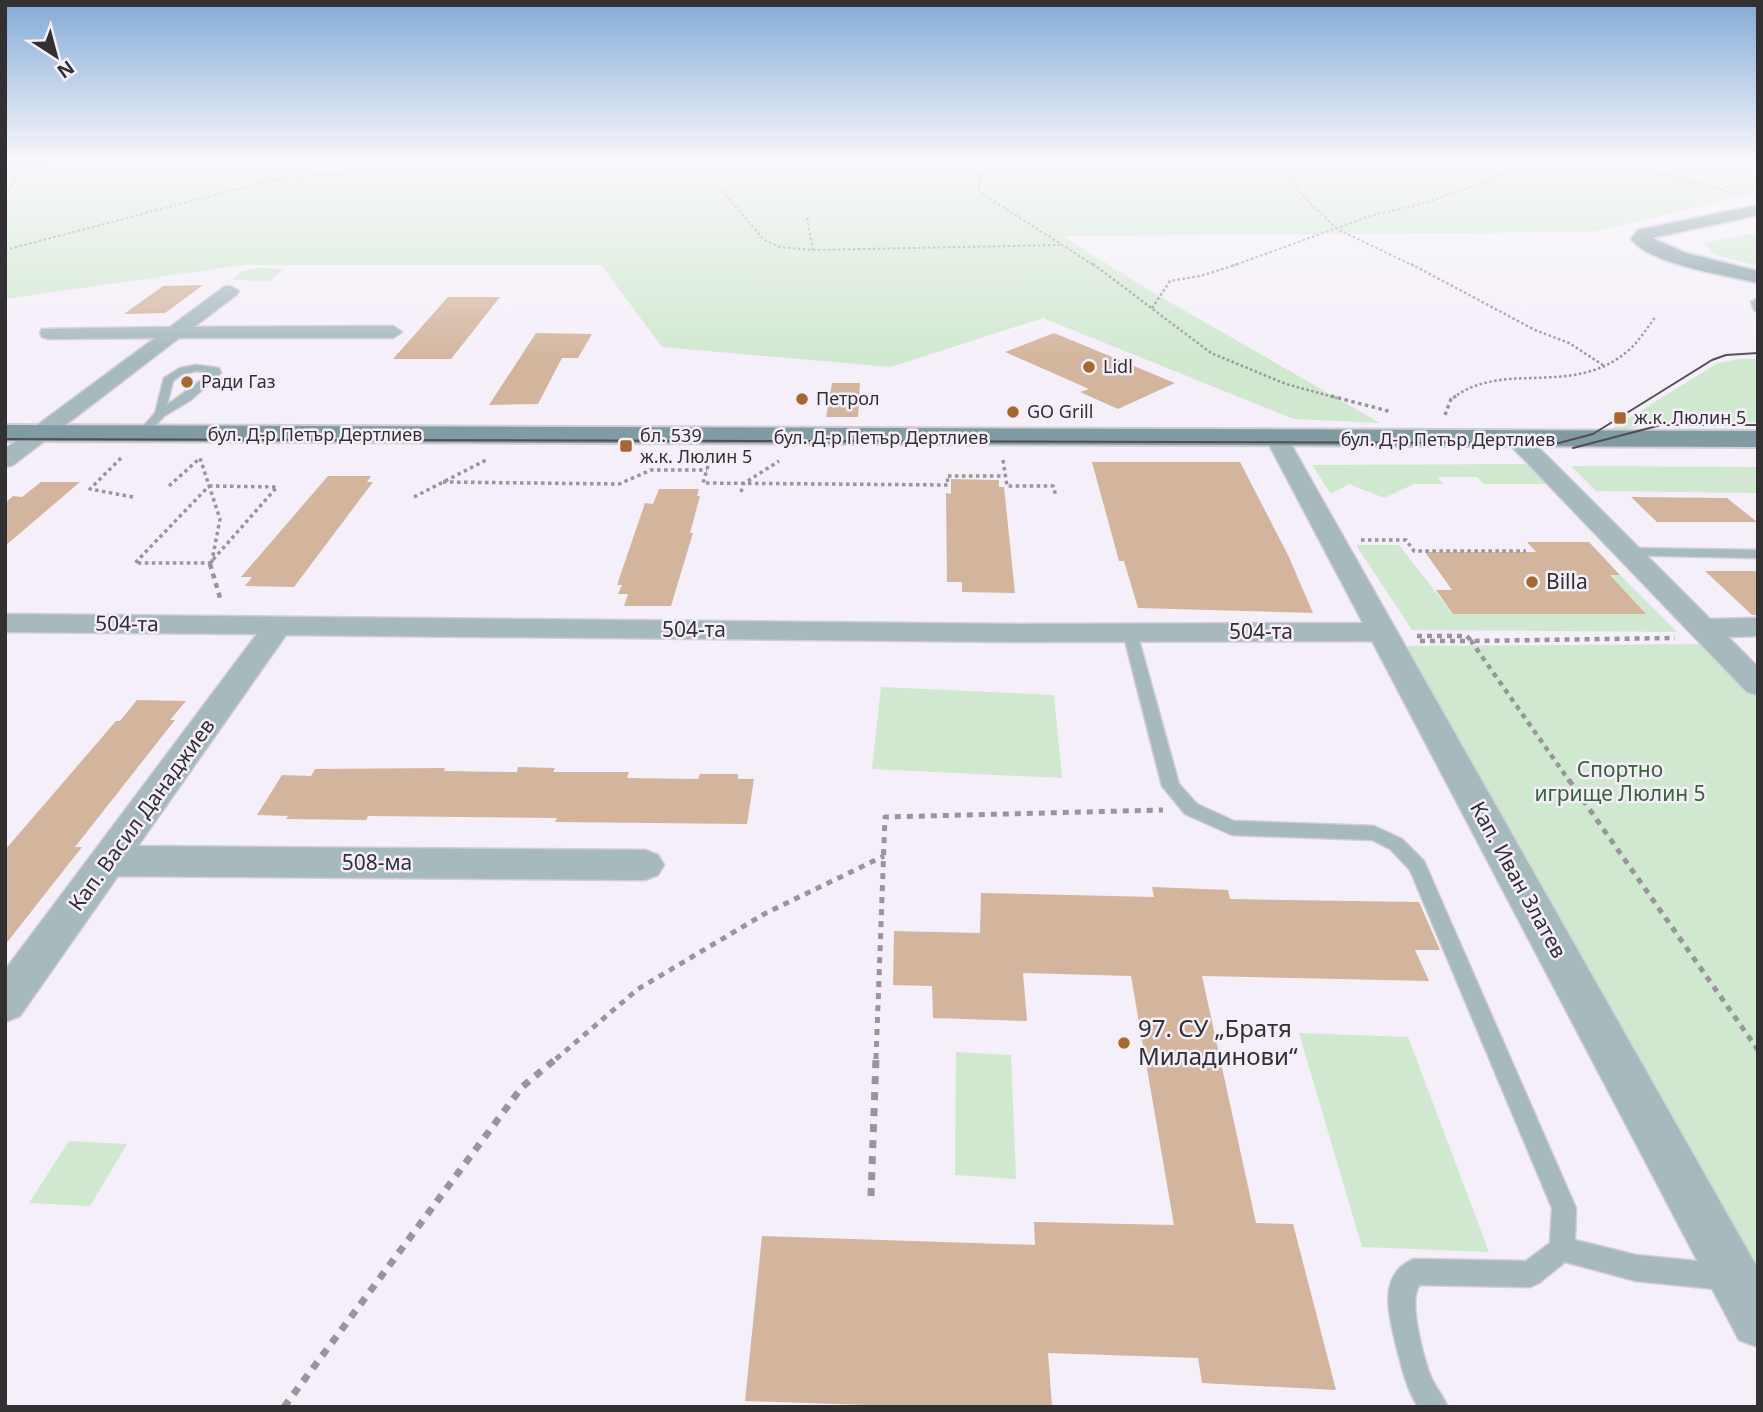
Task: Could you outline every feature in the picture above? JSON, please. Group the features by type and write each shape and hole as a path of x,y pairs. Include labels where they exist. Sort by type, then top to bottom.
{"main road":[{"path":"1673,228 1645,234 1640,239 1677,255 1758,277"},
{"path":"1724,228 1669,240 1678,248 1758,271"},
{"name":"бул. Д-р Петър Дертлиев","path":"16,445 151,424 1281,446"},
{"name":"бул. Д-р Петър Дертлиев","path":"1524,447 1758,439"},
{"name":"бул. Д-р Петър Дертлиев","path":"16,445 1281,446 1758,452"}],"street":[{"path":"16,445 230,291"},
{"path":"49,333 393,332"},
{"name":"Кап. Иван Златев","path":"1281,446 1383,634 1746,1278 1758,1321"},
{"path":"1524,447 1758,685"},
{"name":"504-та","path":"5,623 1383,634"},
{"name":"Кап. Васил Данаджиев","path":"5,1003 278,626"},
{"path":"1706,633 1758,627"},
{"name":"508-ма","path":"110,861 645,865"}],"lane":[{"path":"1758,301 1755,302 1758,310"},
{"path":"189,369 215,370 216,373 195,391 151,424 171,376 189,369"},
{"path":"1626,552 1758,554"},
{"path":"1130,633 1171,786 1191,809 1232,828 1374,833 1396,844 1417,866 1564,1208 1562,1249 1530,1274 1414,1272 1403,1284 1400,1307 1419,1384 1434,1407"},
{"path":"1562,1249 1636,1268 1746,1278"}],"path":[{"path":"5,250 89,228"},
{"path":"754,228 764,240 780,247 813,250 1061,245"},
{"path":"809,228 813,250"},
{"path":"1035,228 1106,274 1211,353 1286,384 1395,413"},
{"path":"1152,308 1170,281 1200,276 1338,229 1427,272 1535,330 1569,343 1603,365"},
{"path":"1451,423 1444,415 1447,405 1457,393 1497,381 1562,379 1585,374 1632,348 1657,316"},
{"path":"121,458 90,489 134,497"},
{"path":"169,486 200,458 220,519 209,563 224,611"},
{"path":"414,497 489,459"},
{"path":"710,459 703,483 948,485 947,476 1005,476"},
{"path":"741,492 743,484 781,459"},
{"path":"1002,460 1007,486 1053,486 1056,496"},
{"path":"443,482 619,484 651,470 707,470"},
{"path":"209,486 277,487 209,563 135,563 209,486"},
{"path":"1332,540 1406,540 1413,551 1525,551"},
{"path":"1436,641 1706,633"},
{"path":"1383,634 1467,636 1471,640 1758,1050"},
{"path":"871,1196 885,817 1191,809"},
{"path":"284,1407 522,1087 638,989 766,913 884,856"}],"green space":[{"path":"5,228 1609,228 1592,232 1063,236 1142,286 1380,423 1294,419 1043,318 891,367 662,347 601,265 244,265 5,299"},
{"path":"1758,233 1758,266 1716,255 1703,243"},
{"path":"257,268 283,269 270,281 232,280 242,271"},
{"path":"1758,359 1758,422 1656,422 1621,431 1611,429 1718,363"},
{"path":"1529,464 1548,484 1484,484 1477,477 1438,477 1443,484 1414,484 1384,498 1349,484 1331,494 1312,465"},
{"path":"1571,466 1758,467 1758,493 1596,491"},
{"path":"1356,545 1399,545 1453,614 1646,614 1610,575 1620,575 1677,632 1412,630"},
{"name":"Спортно игрище Люлин 5","path":"1717,644 1758,685 1758,1278 1390,646"},
{"path":"881,687 1054,695 1062,778 872,769"},
{"path":"1299,1033 1408,1037 1489,1252 1362,1247"},
{"path":"956,1052 1011,1055 1016,1179 955,1175"},
{"path":"69,1141 127,1144 90,1206 29,1203"}],"building":[{"path":"203,285 165,313 124,314 163,286"},
{"path":"448,297 500,297 451,359 393,359"},
{"path":"536,333 592,334 578,358 562,358 538,404 489,405"},
{"name":"Lidl","path":"1054,333 1175,383 1118,409 1080,392 1089,389 1005,352"},
{"path":"832,383 860,383 858,417 826,417"},
{"path":"1092,462 1240,462 1288,555 1313,613 1138,608 1124,561 1119,561"},
{"path":"328,476 371,476 367,482 373,482 294,587 245,586 252,577 241,577"},
{"path":"951,479 999,480 999,487 1004,487 1015,593 962,592 962,582 947,582 946,493 951,494"},
{"path":"41,482 80,482 5,546 5,503 13,496 22,497"},
{"path":"659,489 699,489 697,496 700,496 690,533 693,533 671,606 624,606 628,594 618,594 622,585 617,585 645,503 653,504"},
{"path":"1631,497 1727,498 1757,522 1657,522"},
{"name":"Billa","path":"1527,542 1589,542 1620,575 1610,575 1646,614 1453,614 1436,590 1452,590 1425,552 1536,552"},
{"path":"1705,571 1758,571 1758,615 1752,615"},
{"path":"137,700 186,701 170,720 175,720 75,847 82,847 5,945 5,850"},
{"path":"518,767 555,768 553,772 629,772 627,778 698,779 700,774 738,774 738,779 754,779 747,824 555,822 557,818 368,816 366,820 286,819 288,816 257,815 282,775 311,776 315,769 445,768 444,771 517,772"},
{"path":"1152,887 1228,890 1230,899 1419,902 1440,950 1415,950 1429,981 1202,976 1256,1223 1293,1224 1336,1390 1202,1383 1198,1358 1048,1353 1052,1407 923,1407 745,1401 762,1236 1035,1245 1034,1222 1174,1225 1131,976 1023,973 1027,1021 933,1018 932,986 893,985 894,931 980,933 981,893 1154,897"}],"tram line":[{"path":"5,439 1559,443 1593,434 1712,360 1726,355 1758,353"},
{"path":"1573,448 1661,425 1758,425"}],"place":[{"name":"Lidl","path":"1089,367"},
{"name":"Ради Газ","path":"187,382"},
{"name":"Петрол","path":"802,399"},
{"name":"GO Grill","path":"1013,412"},
{"name":"ж.к. Люлин 5","path":"1620,418"},
{"name":"бл. 539 ж.к. Люлин 5","path":"626,446"},
{"name":"Billa","path":"1532,582"},
{"name":"97. СУ „Братя Миладинови“","path":"1124,1043"}]}
